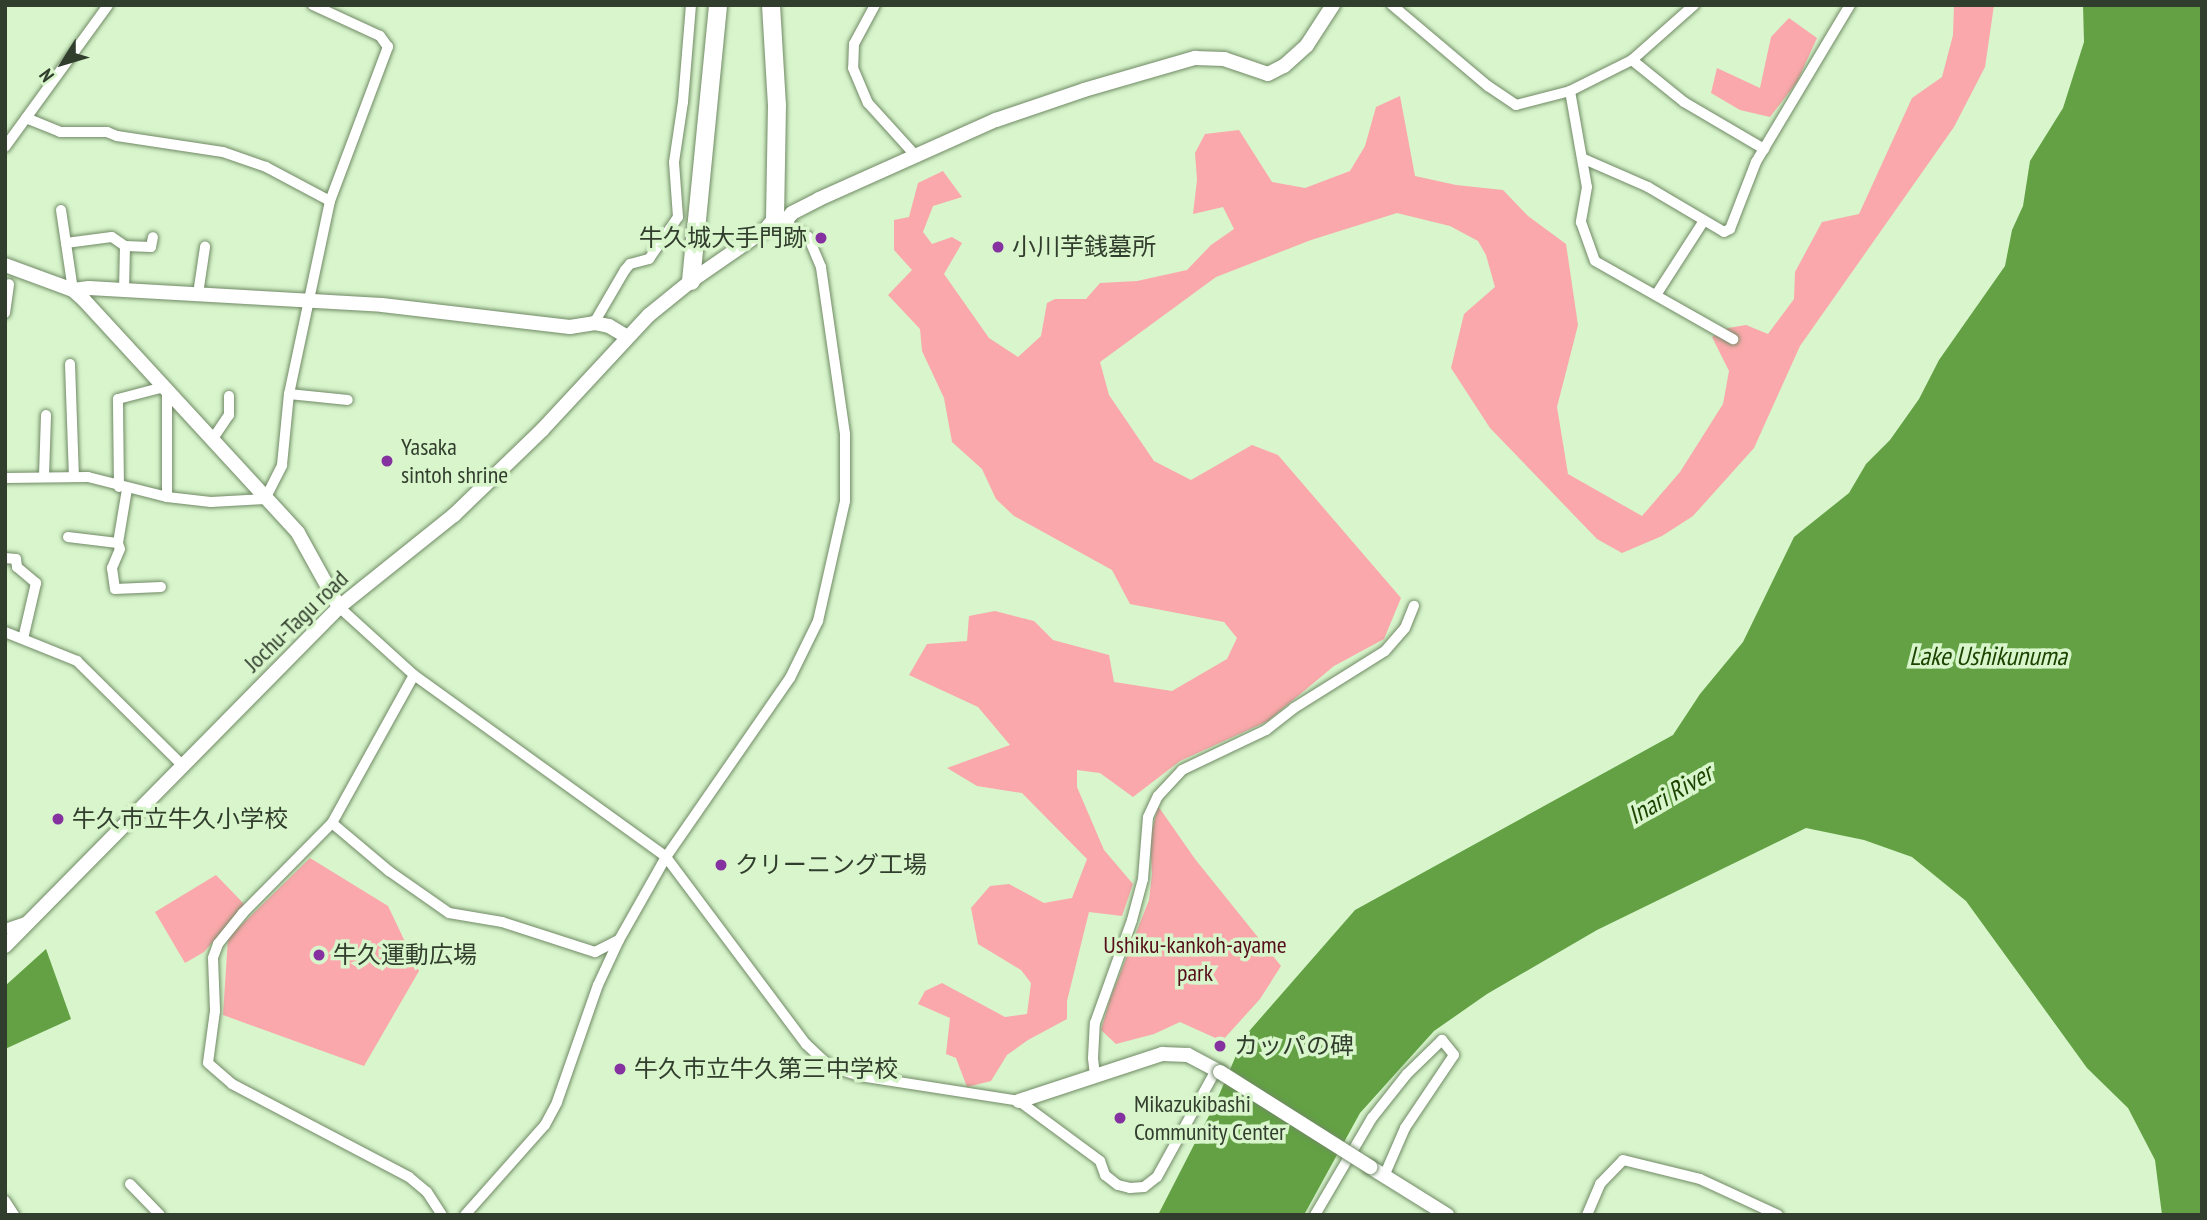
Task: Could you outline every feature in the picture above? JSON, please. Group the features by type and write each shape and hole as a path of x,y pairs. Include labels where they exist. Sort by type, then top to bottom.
{"highway":[{"path":"691,281 718,5"},
{"path":"771,5 780,220"}],"street":[{"path":"5,147 108,5"},
{"path":"265,499 282,465 289,394 311,301 318,248 330,201 388,47 380,36 313,5"},
{"path":"594,323 625,270 630,264 649,258 678,217 674,162 683,103 691,5"},
{"path":"875,5 855,44 853,68 868,103 917,157"},
{"name":"Jochu-Tagu road","path":"5,946 339,607 454,515 542,430 627,337 691,281 799,209 996,120 1195,58 1224,59 1268,74 1284,66 1307,45 1333,5"},
{"path":"1392,5 1488,86 1516,104 1570,91 1632,60 1693,5"},
{"path":"1584,159 1648,187 1703,222 1724,232 1730,229 1764,149 1850,5"},
{"path":"1632,60 1684,102 1764,149"},
{"path":"1570,91 1587,187 1581,222 1595,261 1733,338"},
{"path":"26,118 60,132 107,132 117,136 223,152 266,167 330,201"},
{"path":"61,210 73,290 298,533 339,607 414,675 666,857 806,1044 824,1061 860,1076 1019,1101 1100,1161 1105,1175 1118,1185 1144,1187 1157,1177 1218,1071"},
{"path":"465,1215 545,1125 560,1093 598,985 620,940 666,857 789,678 818,621 845,500 845,434 821,267 808,237 780,220"},
{"path":"1656,295 1703,222"},
{"path":"66,243 112,237 125,246 151,247 153,237"},
{"path":"124,290 125,246"},
{"path":"198,294 205,247"},
{"path":"5,265 73,290 89,288 311,301 507,317 570,327 594,323 609,326 627,337"},
{"path":"5,313 7,285 20,272"},
{"path":"70,364 74,476"},
{"path":"160,587 115,589 112,568 120,549 118,543 123,488 118,399 166,389"},
{"path":"166,389 167,497"},
{"path":"289,394 348,400"},
{"path":"212,440 229,415 229,396"},
{"path":"44,476 46,415"},
{"path":"5,478 74,476 167,497 211,502 265,499"},
{"path":"68,537 118,543"},
{"path":"5,558 16,559 17,566 36,583 23,639"},
{"path":"1095,1075 1095,1023 1132,920 1143,879 1148,817 1158,796 1182,770 1266,730 1294,708 1385,651 1405,628 1414,606"},
{"path":"5,632 77,660 182,765"},
{"path":"414,675 332,823 243,913 218,944 213,958 215,1012 208,1063 232,1084 409,1177 426,1192 442,1215"},
{"path":"332,823 389,871 449,913 502,922 595,952 620,940"},
{"path":"5,929 34,919"},
{"path":"1315,1215 1372,1118 1406,1074 1441,1040 1454,1055 1405,1128 1384,1176"},
{"path":"1019,1101 1162,1054 1188,1055 1218,1071 1447,1215"},
{"path":"1587,1215 1600,1184 1623,1160 1700,1179 1778,1215"},
{"path":"130,1184 160,1215"},
{"path":"5,1201 14,1215"}],"green space":[{"path":"1954,5 1994,5 1985,67 1954,127 1800,346 1754,448 1693,516 1662,536 1622,553 1597,539 1490,428 1451,368 1464,314 1495,287 1486,255 1478,241 1450,226 1397,213 1311,240 1216,277 1100,362 1109,395 1154,461 1191,480 1252,445 1278,455 1401,598 1384,639 1334,666 1268,721 1180,761 1133,797 1100,773 1077,770 1077,787 1104,850 1133,884 1122,916 1089,912 1067,1001 1067,1019 1007,1055 991,1081 967,1087 956,1058 946,1054 950,1018 918,1004 925,991 942,983 1005,1017 1027,1014 1031,983 1021,970 978,944 971,908 990,886 1009,884 1044,903 1072,898 1087,859 1022,793 977,786 947,768 1010,745 978,707 909,675 927,644 967,641 969,616 995,611 1034,621 1053,640 1109,655 1114,682 1172,691 1227,659 1237,638 1224,622 1130,604 1112,570 1014,516 996,499 982,469 952,442 944,398 922,351 920,329 888,295 912,270 894,250 894,220 909,217 918,183 943,171 962,197 933,206 923,232 932,244 952,237 962,243 944,274 989,338 1018,357 1041,336 1047,303 1055,299 1086,299 1100,283 1137,281 1187,270 1211,245 1234,229 1223,207 1193,214 1197,180 1195,153 1205,134 1239,130 1272,182 1305,188 1350,171 1365,146 1376,107 1400,96 1415,176 1456,185 1503,190 1528,216 1566,244 1578,325 1557,407 1568,474 1642,516 1680,472 1723,404 1729,371 1712,337 1728,328 1746,325 1768,334 1794,299 1795,272 1822,222 1859,214 1912,98 1942,77 1953,35"},
{"path":"1789,18 1817,38 1797,82 1770,117 1740,110 1711,93 1717,68 1760,88 1771,37"},
{"name":"Ushiku-kankoh-ayame park","path":"1158,806 1195,859 1281,966 1260,999 1222,1041 1180,1022 1154,1034 1116,1044 1101,1030 1110,999 1149,900 1152,874 1150,839"},
{"name":"牛久運動広場","path":"310,858 388,906 419,971 364,1066 223,1015 228,938"},
{"path":"216,875 245,905 204,952 185,963 155,912"}],"water":[{"name":"Lake Ushikunuma","path":"2083,5 2202,5 2202,1215 2162,1215 2155,1160 2128,1108 2087,1068 1966,901 1912,857 1864,840 1806,828 1597,930 1487,994 1434,1031 1360,1113 1304,1215 1158,1215 1216,1102 1244,1037 1355,910 1673,735 1700,694 1743,642 1794,537 1849,493 1866,464 1890,440 1919,399 1939,360 2005,266 2012,230 2023,206 2030,161 2063,108 2084,42"},
{"path":"46,949 71,1019 5,1049 5,986"}],"place":[{"name":"牛久城大手門跡","path":"821,238"},
{"name":"小川芋銭墓所","path":"998,247"},
{"name":"Yasaka sintoh shrine","path":"387,461"},
{"name":"牛久市立牛久小学校","path":"58,819"},
{"name":"クリーニング工場","path":"721,865"},
{"name":"牛久運動広場","path":"319,955"},
{"name":"カッパの碑","path":"1220,1046"},
{"name":"牛久市立牛久第三中学校","path":"620,1069"},
{"name":"Mikazukibashi Community Center","path":"1120,1118"}],"water label":[{"name":"Inari River","path":"1670,794"}]}
